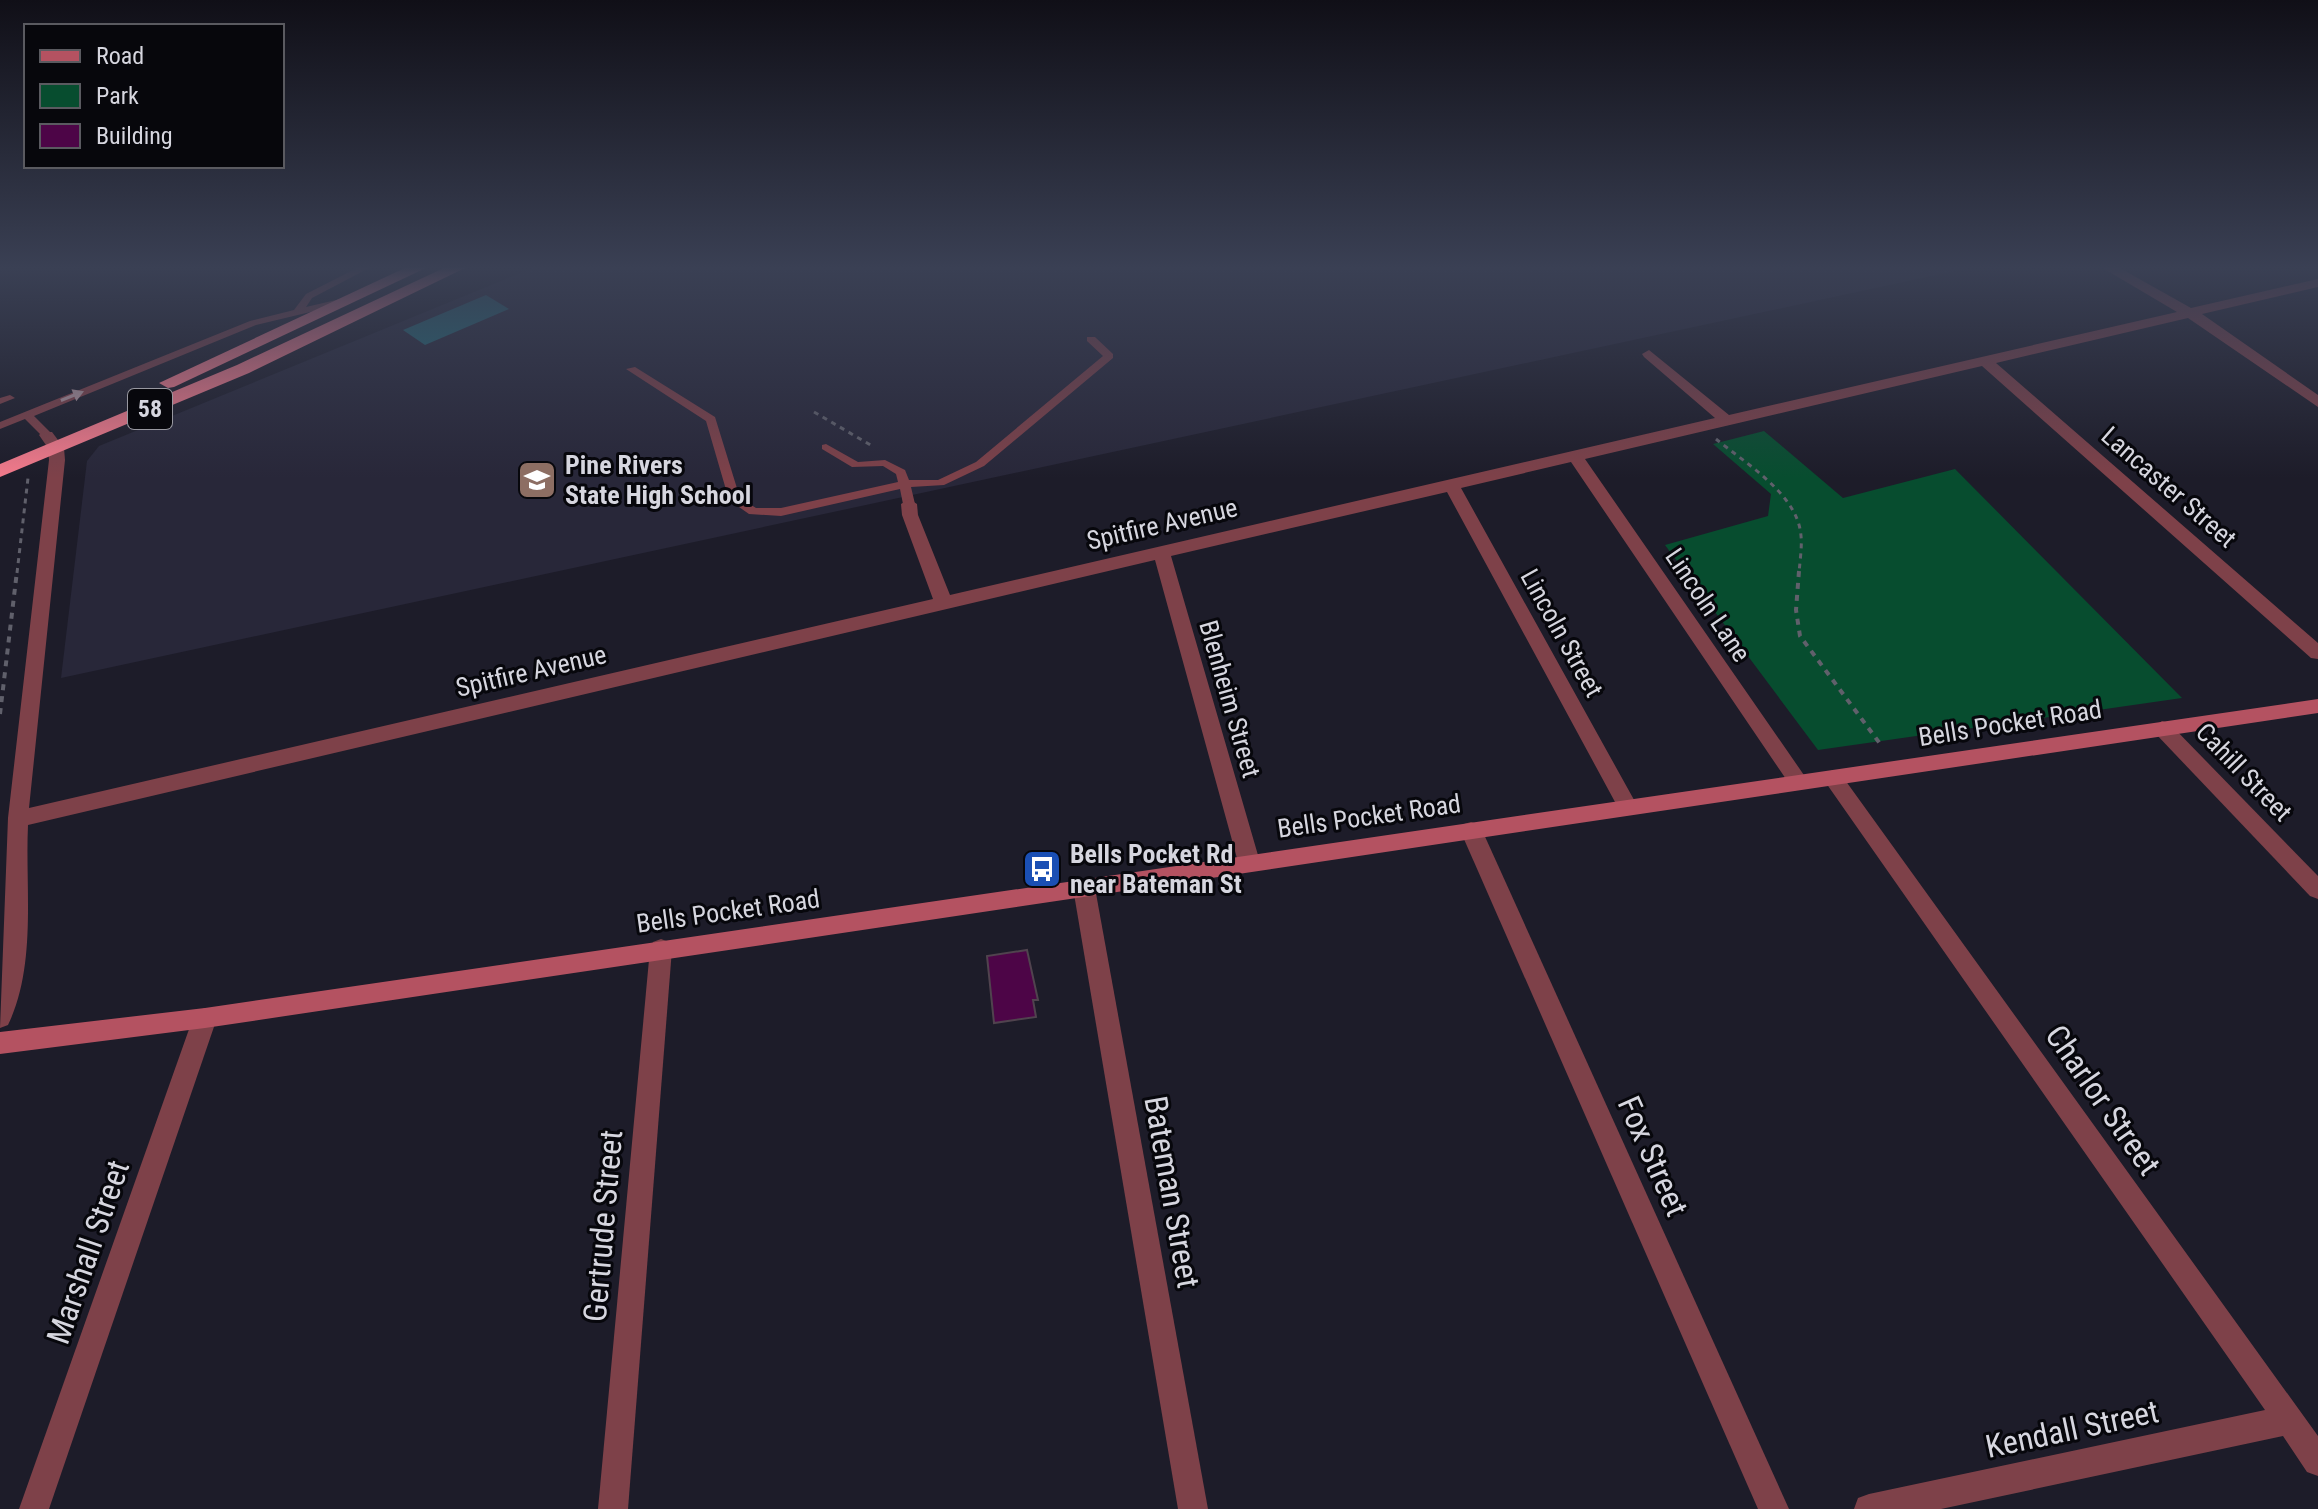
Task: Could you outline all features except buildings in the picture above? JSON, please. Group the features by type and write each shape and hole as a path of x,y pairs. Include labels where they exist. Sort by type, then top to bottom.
{"highway":[{"name":"58","path":"0,471 51,442 273,337"},
{"name":"58","path":"0,454 51,442 310,337"}],"main road":[{"name":"Bells Pocket Road","path":"0,1043 205,1018 2318,706"}],"street":[{"name":"Spitfire Avenue","path":"18,819 943,601 2086,337"},
{"path":"2225,337 2318,402"},
{"path":"1649,354 1727,421"},
{"name":"Lancaster Street","path":"1985,361 2318,653"},
{"path":"0,1018 7,999 11,966 18,819 51,442"},
{"name":"Lincoln Lane","path":"1575,456 1799,783"},
{"name":"Lincoln Street","path":"1451,484 1628,807"},
{"path":"909,504 910,515 943,601"},
{"name":"Blenheim Street","path":"1161,551 1249,862"},
{"name":"Cahill Street","path":"2162,728 2318,890"},
{"name":"Charlor Street","path":"1833,778 2318,1461"},
{"name":"Fox Street","path":"1471,830 1774,1509"},
{"name":"Bateman Street","path":"1084,888 1193,1509"},
{"name":"Gertrude Street","path":"613,1509 661,949"},
{"name":"Marshall Street","path":"34,1509 205,1018"},
{"name":"Kendall Street","path":"1869,1509 2289,1420"}],"lane":[{"path":"0,426 217,337"},
{"path":"631,369 711,419 735,500 753,511 781,512 906,484 940,483 980,464 1109,356 1091,339"},
{"path":"27,415 51,442"},
{"path":"826,447 856,465 885,463 901,472 909,504"}],"path":[{"path":"1706,440 1715,438 1794,510 1801,530 1795,618 1800,636 1881,745"},
{"path":"0,714 27,485 25,475"}],"shaded area":[{"name":"Pine Rivers State High School","path":"363,337 1645,337 61,678 87,461 99,446"}],"green space":[{"path":"1764,431 1843,498 1955,469 2182,698 1818,750 1665,545 1768,516 1771,494 1713,444"}],"water":[{"path":"414,337 443,337 425,345"}],"place":[{"name":"Pine Rivers State High School","path":"537,480"},
{"name":"Bells Pocket Rd near Bateman St","path":"1042,869"}]}
